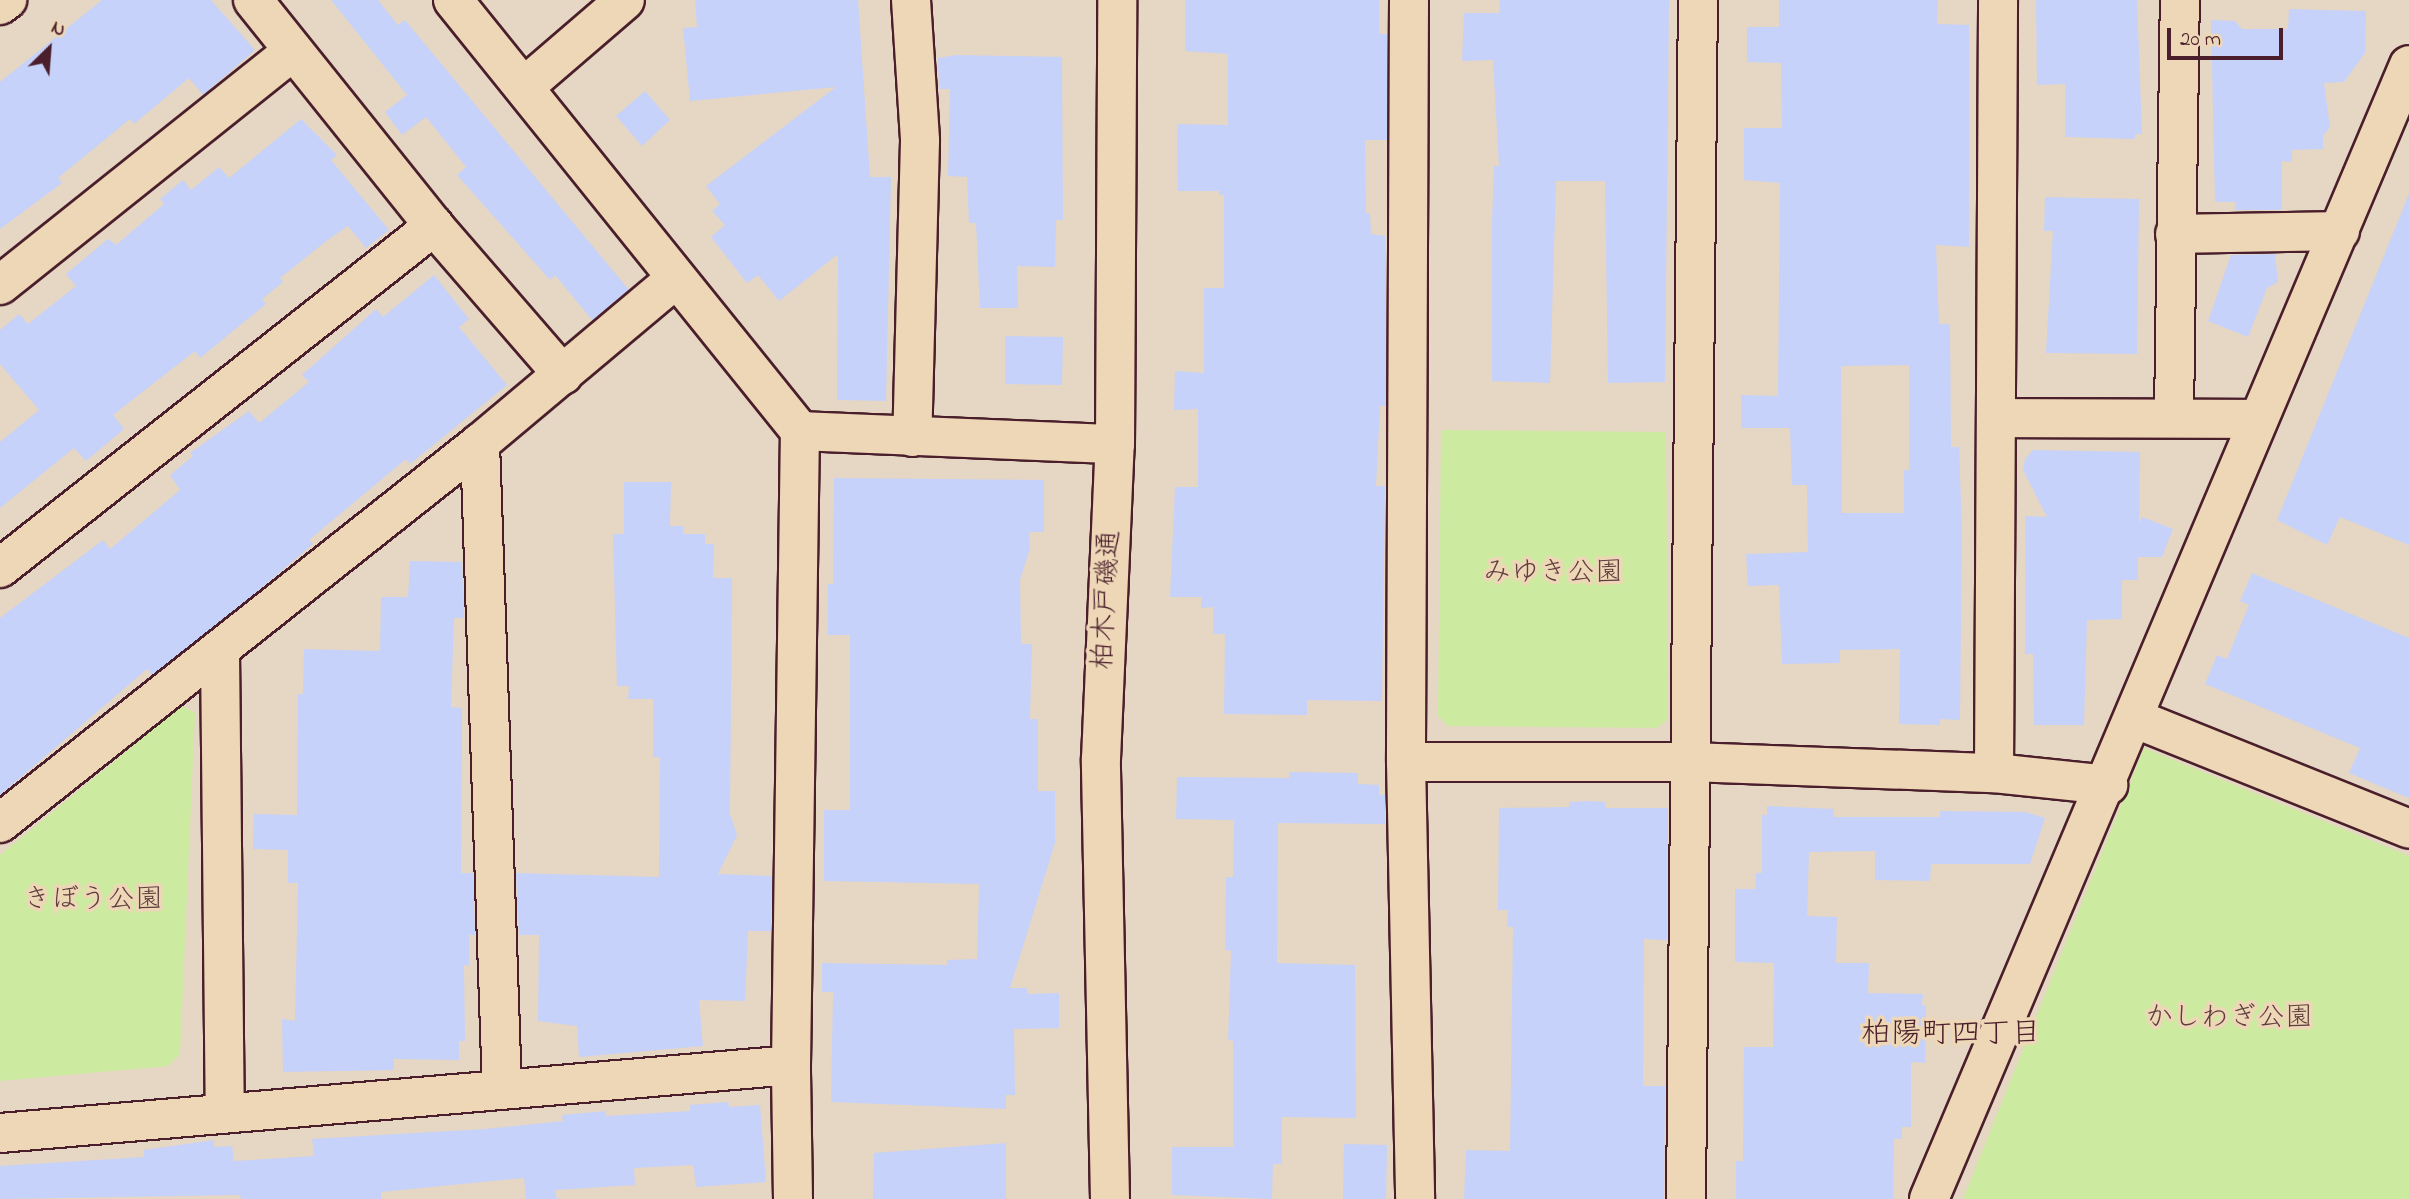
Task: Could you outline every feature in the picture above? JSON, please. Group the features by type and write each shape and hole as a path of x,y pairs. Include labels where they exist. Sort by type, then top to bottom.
{"street":[{"path":"0,5 7,0"},
{"path":"253,0 434,226 563,375"},
{"path":"453,0 674,280 800,431 790,1065 793,1199"},
{"path":"524,87 625,0"},
{"path":"911,0 920,141 912,437"},
{"name":"柏木戸磯通","path":"1110,1199 1101,759 1115,444 1117,0"},
{"path":"1409,0 1406,762 1415,1199"},
{"path":"1686,1199 1698,0"},
{"path":"1994,773 1998,0"},
{"path":"2174,416 2180,0"},
{"path":"0,285 293,51"},
{"path":"1929,1199 2136,719 2258,419 2409,65"},
{"path":"0,568 434,226"},
{"path":"2175,234 2340,231"},
{"path":"0,824 220,653 563,375 674,280"},
{"path":"1996,418 2174,416 2258,419"},
{"path":"800,431 1115,444"},
{"path":"480,443 502,1090"},
{"path":"220,653 225,1110"},
{"path":"2136,719 2409,829"},
{"path":"1406,762 1690,762 1994,773 2108,785"},
{"path":"0,1133 225,1110 790,1065"}],"green space":[{"name":"みゆき公園","path":"1441,430 1666,432 1668,719 1657,728 1448,726 1438,716"},
{"name":"きぼう公園","path":"182,706 195,713 180,1054 168,1066 0,1081 0,855"},
{"name":"かしわぎ公園","path":"2144,748 2409,856 2409,1199 1963,1199"}],"building":[{"path":"102,0 211,0 255,50 203,95 189,78 134,124 130,119 58,178 62,183 0,229 0,82"},
{"path":"331,0 378,0 398,25 405,20 629,290 592,320 555,275 550,280 457,175 466,167 426,117 402,135 385,112 407,95"},
{"path":"695,0 858,0 870,177 891,177 886,401 837,400 838,254 779,301 758,275 747,283 711,237 725,225 712,211 720,204 706,186 836,87 690,101 683,28 697,27"},
{"path":"1185,0 1379,0 1379,34 1387,34 1387,140 1365,140 1366,213 1370,213 1371,234 1385,236 1386,255 1386,406 1380,406 1376,486 1385,486 1382,701 1307,700 1307,715 1224,714 1225,634 1213,634 1213,607 1201,608 1201,597 1170,597 1175,487 1198,487 1198,409 1174,410 1175,371 1204,373 1204,288 1224,288 1224,195 1219,195 1219,191 1178,191 1177,144 1178,124 1228,125 1228,54 1185,51"},
{"path":"1500,0 1669,0 1665,382 1608,383 1605,181 1556,181 1550,383 1492,381 1492,223 1494,166 1499,166 1493,60 1462,61 1464,13 1499,13"},
{"path":"1779,0 1938,0 1937,24 1969,25 1969,247 1936,245 1939,324 1950,324 1951,447 1959,447 1962,529 1960,720 1940,719 1940,725 1899,724 1900,649 1840,650 1840,663 1782,664 1779,585 1748,586 1746,554 1808,552 1807,485 1792,485 1790,428 1741,428 1741,395 1778,396 1780,183 1744,180 1744,128 1782,128 1781,63 1747,62 1747,27 1779,27","holes":["1909,365 1909,470 1904,470 1904,513 1842,513 1841,366"]},
{"path":"2036,0 2137,0 2142,134 2135,134 2135,139 2065,137 2065,84 2037,85"},
{"path":"2289,9 2366,11 2365,53 2344,82 2324,83 2330,127 2323,136 2323,149 2292,150 2292,162 2282,161 2282,210 2235,210 2235,202 2215,202 2211,20 2235,21 2242,29 2288,29"},
{"path":"957,55 1062,57 1063,220 1056,220 1055,267 1017,266 1018,308 980,308 976,223 969,223 967,177 948,176 950,89 939,89 938,58"},
{"path":"645,91 670,120 642,146 616,116"},
{"path":"301,119 337,155 331,160 389,230 366,248 348,226 329,239 280,278 283,282 262,299 266,304 200,358 195,351 113,415 124,429 86,461 74,448 0,508 0,442 39,410 0,364 0,330 19,314 28,324 76,286 66,274 108,239 116,245 164,204 160,199 183,180 191,190 219,167 229,178"},
{"path":"2409,194 2409,545 2340,517 2327,545 2277,520"},
{"path":"2045,197 2139,199 2137,354 2046,353 2053,231 2044,231"},
{"path":"2275,254 2278,282 2267,288 2248,337 2208,321 2231,255"},
{"path":"434,275 469,319 459,327 507,385 410,464 406,459 309,540 313,544 254,594 152,675 147,669 0,795 0,618 103,540 110,549 180,490 170,475 193,456 190,453 249,411 259,423 309,382 302,375 376,309 383,317"},
{"path":"1005,336 1063,337 1062,385 1005,384"},
{"path":"2033,450 2140,452 2139,524 2142,517 2173,529 2162,557 2138,557 2138,580 2122,580 2122,619 2087,620 2084,725 2034,725 2033,654 2025,654 2025,516 2047,517 2023,470 2025,459"},
{"path":"834,478 1044,480 1044,532 1029,532 1030,548 1020,580 1021,644 1032,644 1030,719 1038,719 1038,791 1055,791 1055,843 1010,988 1027,988 1027,994 1059,993 1059,1028 1014,1029 1015,1095 1006,1095 1006,1109 831,1102 833,992 822,992 822,963 947,965 947,960 977,959 979,884 824,881 824,810 850,810 850,635 828,635 828,584 833,584"},
{"path":"624,482 671,482 670,526 683,526 683,534 705,534 705,544 714,544 713,578 732,578 730,814 737,835 718,874 772,876 771,931 748,931 745,1001 699,1000 703,1046 579,1057 577,1026 538,1021 539,935 519,935 516,873 659,877 660,757 653,757 653,699 628,699 629,686 617,686 613,534 624,534"},
{"path":"410,561 462,562 464,618 454,618 451,707 462,708 461,873 473,873 475,935 469,935 469,966 464,965 465,1041 459,1041 459,1060 394,1059 394,1070 283,1072 282,1019 295,1021 298,883 288,883 288,850 253,849 254,814 297,815 298,694 303,694 304,649 380,651 381,597 408,597"},
{"path":"2252,573 2409,638 2409,798 2349,773 2360,748 2205,684 2217,655 2227,659 2249,605 2240,601"},
{"path":"1289,772 1358,773 1358,784 1379,785 1379,795 1385,795 1385,824 1278,823 1277,963 1355,965 1356,1118 1282,1117 1282,1164 1273,1164 1272,1199 1172,1195 1172,1147 1233,1147 1233,1041 1228,1040 1231,951 1225,950 1226,877 1233,877 1234,820 1176,819 1177,777 1289,778"},
{"path":"1569,802 1605,802 1605,808 1668,808 1667,940 1644,939 1643,1086 1665,1086 1664,1199 1464,1199 1466,1150 1510,1151 1513,927 1507,927 1508,910 1498,910 1499,808 1569,807"},
{"path":"1767,806 1834,809 1834,817 1940,817 1940,811 2025,812 2045,818 2030,864 1931,864 1930,881 1875,880 1875,851 1809,852 1807,916 1837,917 1836,963 1869,963 1868,993 1923,994 1922,1005 1926,1005 1925,1063 1911,1062 1911,1127 1902,1127 1902,1139 1894,1139 1893,1199 1736,1199 1736,1161 1743,1161 1744,1047 1773,1047 1774,963 1735,962 1735,889 1755,889 1756,873 1762,873 1762,815 1767,815"},
{"path":"728,1102 729,1107 760,1105 766,1182 696,1187 693,1165 634,1168 635,1185 555,1190 557,1199 526,1199 524,1178 381,1192 381,1199 241,1199 240,1195 0,1199 0,1166 144,1157 144,1150 214,1140 214,1147 232,1146 234,1161 314,1156 312,1139 485,1129 563,1121 562,1115 606,1111 606,1116 690,1111 690,1105"},
{"path":"1006,1143 1006,1199 873,1199 874,1153"},
{"path":"1344,1144 1387,1145 1386,1199 1343,1199"}],"district":[{"name":"柏陽町四丁目","path":"1951,1035"}]}
